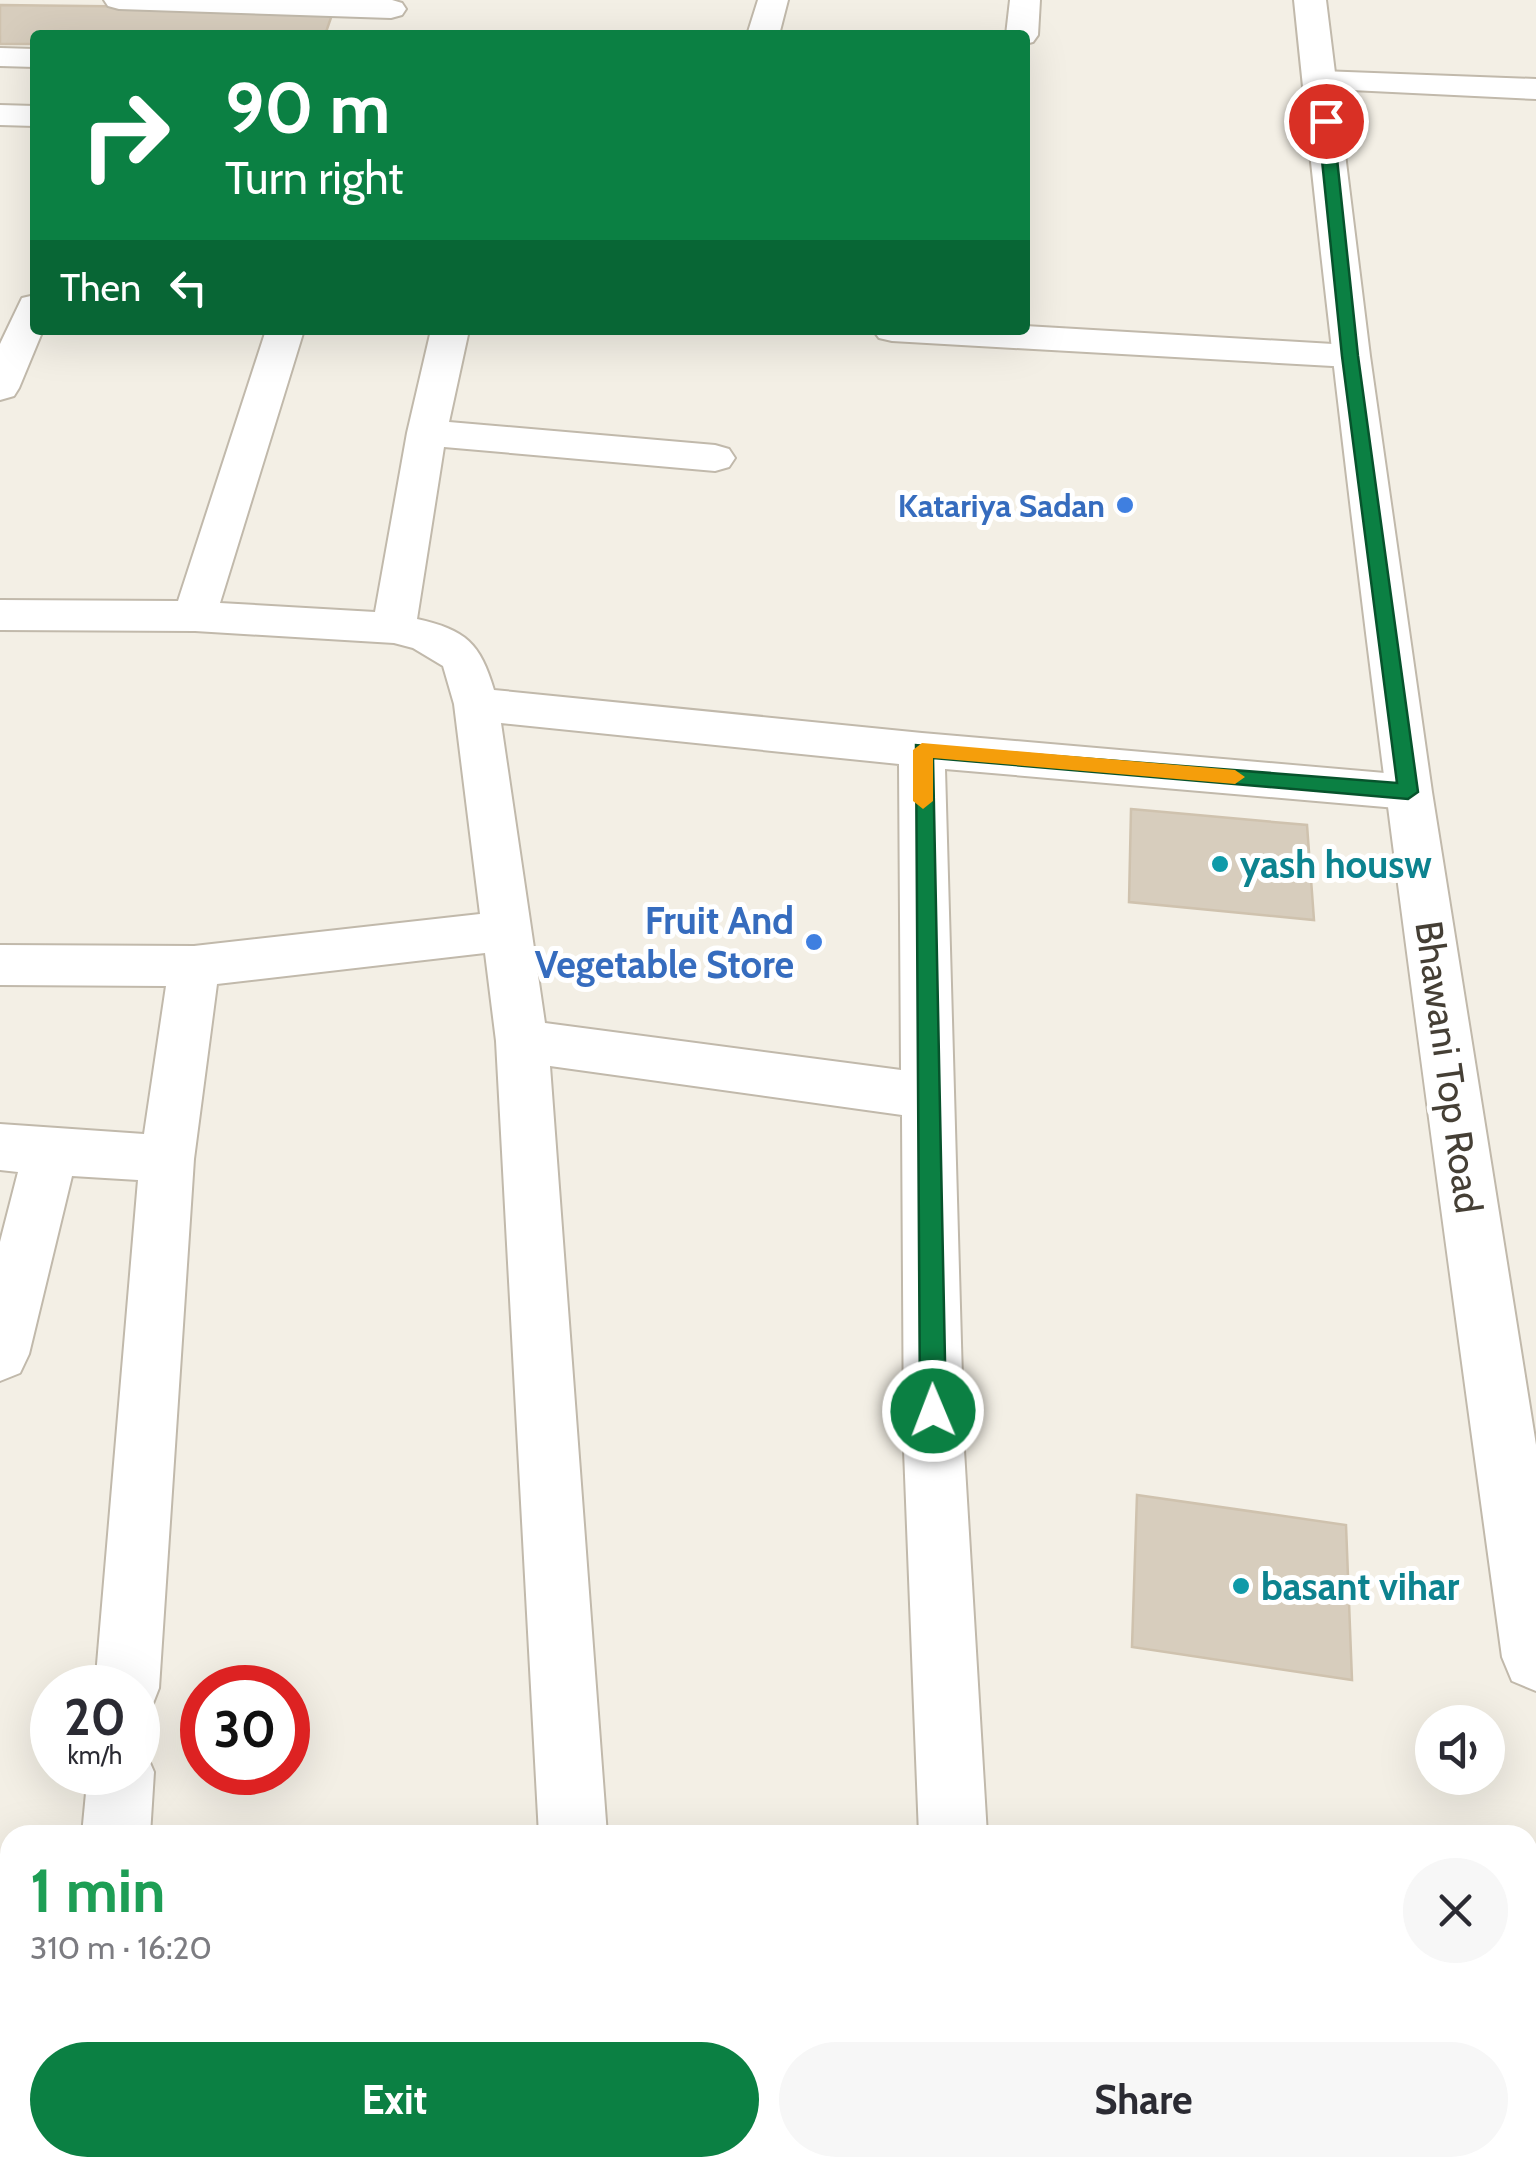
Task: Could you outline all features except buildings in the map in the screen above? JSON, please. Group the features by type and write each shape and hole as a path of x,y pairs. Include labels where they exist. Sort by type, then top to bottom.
{"street":[{"path":"118,0 388,15"},
{"path":"764,30 773,0"},
{"path":"1022,30 1024,0"},
{"name":"Bhawani Top Road","path":"1310,0 1350,356 1408,792 1536,1656"},
{"path":"0,57 30,58"},
{"path":"1321,82 1536,90"},
{"path":"0,115 30,116"},
{"path":"0,388 30,318"},
{"path":"196,616 284,335"},
{"path":"394,628 427,433 449,335"},
{"path":"1018,335 1350,356"},
{"path":"427,433 715,458"},
{"path":"0,614 196,616 394,628 427,636 463,658 476,704 522,1041 573,1825"},
{"path":"476,704 922,750 1408,792"},
{"path":"922,750 934,1450 952,1825"},
{"path":"0,964 194,966 506,930"},
{"path":"129,1665 166,1159 194,966"},
{"path":"522,1041 928,1096"},
{"path":"0,1354 25,1148 166,1159"},
{"path":"117,1825 119,1795"}],"slow traffic":[{"path":"923,801 922,750 1235,777"}],"place":[{"name":"Katariya Sadan","path":"1125,505"},
{"name":"yash housw","path":"1220,864"},
{"name":"Fruit And Vegetable Store","path":"814,942"},
{"name":"basant vihar","path":"1241,1586"}],"route":[{"path":"933,1411 922,750 1408,792 1350,356 1326,121"}]}
